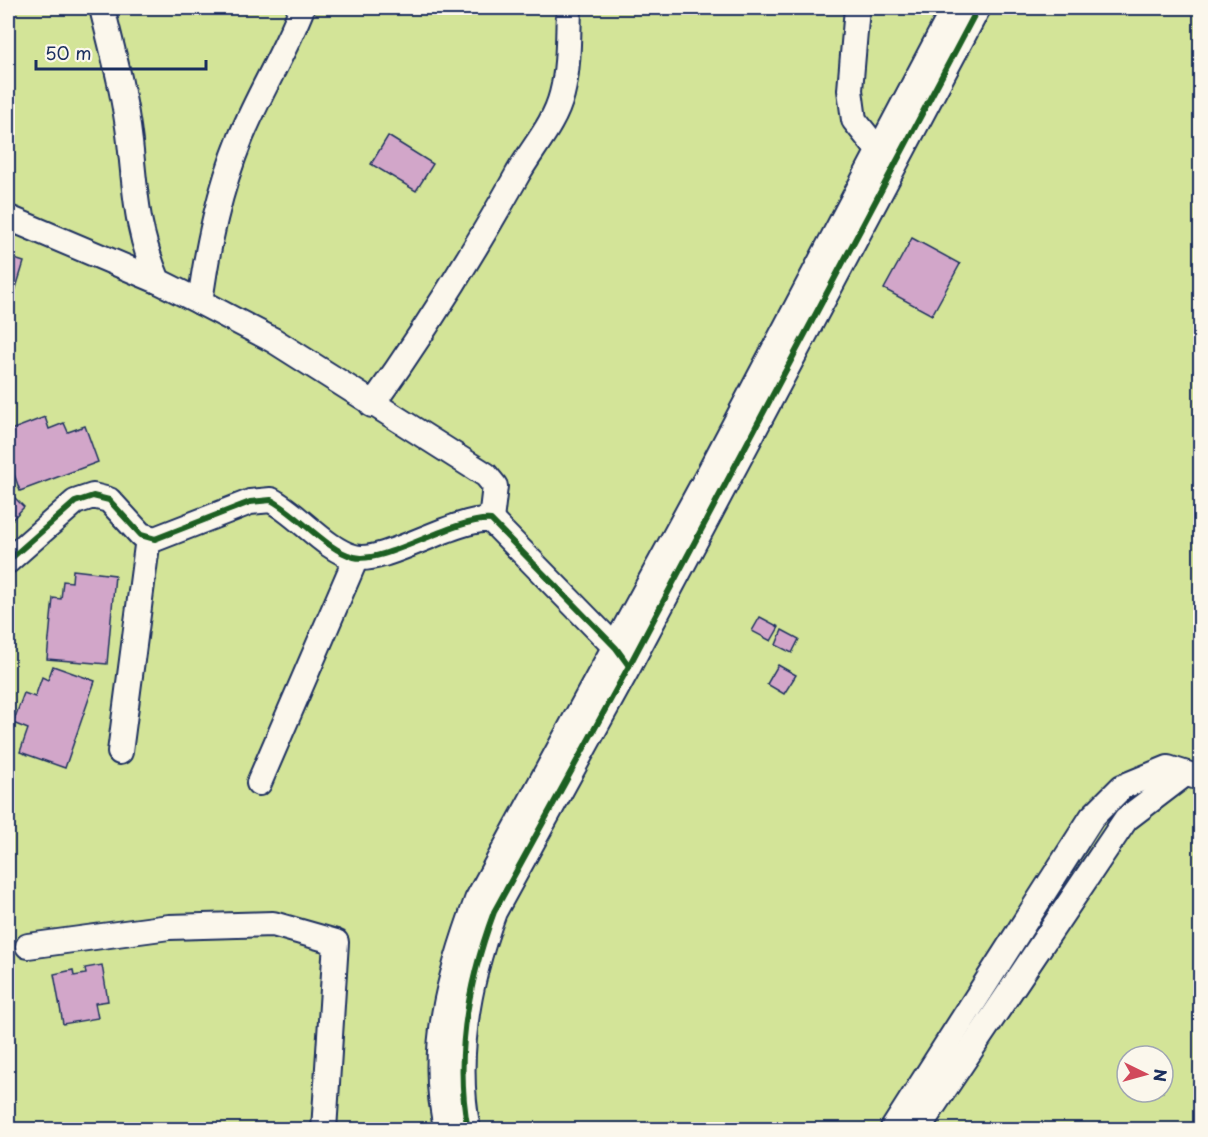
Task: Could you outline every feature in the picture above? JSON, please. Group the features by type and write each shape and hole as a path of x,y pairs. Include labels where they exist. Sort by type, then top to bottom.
{"street":[{"path":"102,8 117,63 130,141 134,198 145,250 158,281"},
{"path":"200,302 209,238 222,186 242,135 302,8"},
{"path":"372,405 437,312 483,239 517,175 553,120 562,93 569,8"},
{"path":"857,8 850,90 854,120 878,150"},
{"path":"468,1130 463,1102 462,1069 465,1021 481,947 494,912 878,150 954,8"},
{"path":"447,1130 442,1108 440,1045 448,992 477,900 622,657 978,8"},
{"path":"9,218 158,281 273,340 372,405 486,475 495,486 491,520"},
{"path":"8,561 75,502 93,495 109,500 141,535 155,539 264,499 278,504 340,551 365,559 471,521 491,520 622,657"},
{"path":"120,752 148,538"},
{"path":"259,783 356,558"},
{"path":"892,1130 1092,817 1122,788 1168,768 1193,776"},
{"path":"917,1130 1126,819 1193,776"},
{"path":"28,946 169,927 273,924 336,942 324,1130"}],"green space":[{"path":"8,8 1200,8 1200,1129 8,1129"}],"building":[{"path":"388,136 433,164 416,191 371,164"},
{"path":"912,238 960,264 932,315 884,289"},
{"path":"8,257 24,262 8,314"},
{"path":"45,417 49,429 64,423 68,432 85,426 98,462 20,491 8,457 8,431"},
{"path":"8,491 24,507 8,524"},
{"path":"73,570 115,575 107,664 47,659 53,598 61,599 63,581 72,582"},
{"path":"760,617 779,627 771,641 752,631"},
{"path":"782,630 799,639 792,653 776,645"},
{"path":"778,665 796,675 784,694 767,684"},
{"path":"53,666 95,681 65,768 20,752 28,729 13,723 24,693 35,697 42,677 48,680"},
{"path":"102,965 108,1001 95,1003 98,1018 63,1024 54,974 73,970 74,976 86,974 85,968"}],"cycle path":[{"path":"468,1130 462,1075 466,1020 477,965 494,912 629,666 978,8"},
{"path":"8,561 75,502 93,496 109,500 141,535 155,539 250,502 271,500 333,547 354,557 367,558 401,548 458,526 491,520 616,648 629,666"}]}
